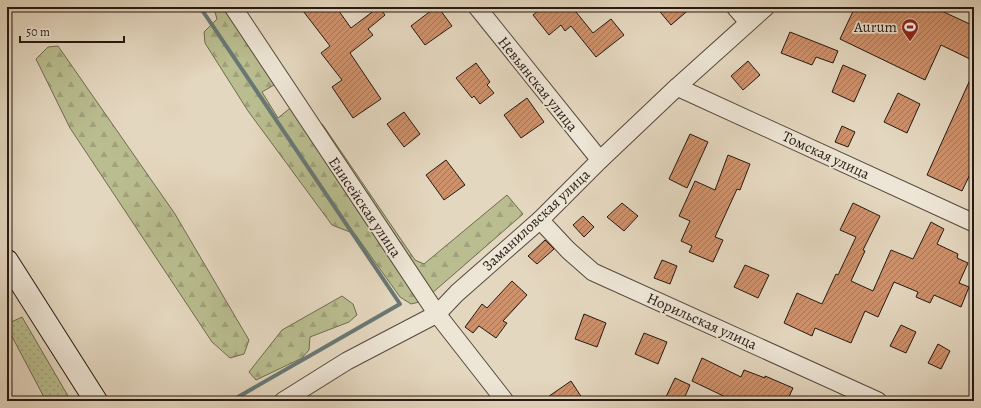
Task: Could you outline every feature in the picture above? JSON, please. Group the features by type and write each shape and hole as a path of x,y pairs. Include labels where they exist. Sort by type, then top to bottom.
{"street":[{"name":"Енисейская улица","path":"233,7 436,314 505,401"},
{"name":"Невьянская улица","path":"477,7 600,160"},
{"path":"735,7 748,22"},
{"name":"Заманиловская улица","path":"283,401 348,361 436,314 457,293 540,220 600,160 677,87 766,7"},
{"name":"Томская улица","path":"677,87 974,223"},
{"name":"Норильская улица","path":"540,220 568,250 593,272 878,401"},
{"path":"7,261 96,401"}],"green space":[{"path":"216,7 223,7 228,13 270,77 274,85 262,92 278,118 294,105 302,107 323,125 415,260 424,264 507,195 523,214 423,301 411,304 400,297 355,234 332,225 248,111 205,43 204,32 217,19 214,9"},
{"path":"58,46 175,214 249,340 244,354 230,358 212,342 70,128 36,59 48,47"},
{"path":"342,296 353,304 357,315 349,322 310,337 309,350 302,358 256,380 249,372 282,330"},
{"path":"22,317 71,401 46,401 7,327 7,324"}],"building":[{"path":"300,7 336,7 351,28 379,7 385,15 368,29 373,35 350,53 381,99 353,118 332,87 342,80 321,53 330,46"},
{"path":"438,7 452,26 425,45 411,26"},
{"path":"543,7 572,7 593,33 611,19 624,35 596,57 571,26 565,31 561,25 549,35 533,15"},
{"path":"656,7 692,7 671,25"},
{"name":"Aurum","path":"855,7 933,7 974,26 974,61 941,45 925,80 840,39"},
{"path":"790,32 838,51 833,63 816,57 812,65 781,53"},
{"path":"748,61 760,75 743,90 731,76"},
{"path":"476,63 490,82 487,85 494,93 480,104 474,96 472,98 456,78"},
{"path":"843,65 866,75 854,102 832,92"},
{"path":"974,71 974,166 962,191 927,175"},
{"path":"898,93 920,104 907,133 884,122"},
{"path":"527,98 544,122 521,138 504,115"},
{"path":"404,112 420,134 404,147 387,124"},
{"path":"842,126 855,132 848,147 835,142"},
{"path":"690,134 708,142 687,188 669,179"},
{"path":"728,155 750,164 740,190 737,189 715,237 723,240 713,262 689,252 692,246 681,241 690,221 679,216 695,181 715,190"},
{"path":"446,160 465,185 444,200 426,175"},
{"path":"622,203 638,216 624,231 607,217"},
{"path":"853,203 880,216 863,250 865,251 851,281 873,291 891,250 913,259 931,222 944,229 937,244 958,254 957,258 968,263 959,283 969,287 961,307 934,295 930,303 916,297 918,292 894,282 878,317 865,311 851,343 815,328 812,336 784,323 797,293 822,304 856,237 840,230"},
{"path":"583,216 594,227 584,237 573,225"},
{"path":"545,240 554,249 537,264 528,256"},
{"path":"662,260 677,266 670,284 654,278"},
{"path":"745,265 769,275 758,298 734,287"},
{"path":"512,281 527,295 503,321 507,323 496,338 479,326 473,333 465,327 482,304 487,308"},
{"path":"584,314 606,323 597,347 575,339"},
{"path":"901,325 916,332 906,353 890,346"},
{"path":"644,333 667,342 658,364 635,354"},
{"path":"938,344 950,351 941,369 928,363"},
{"path":"702,358 741,377 744,370 765,378 765,376 793,388 787,401 734,401 692,381"},
{"path":"675,378 690,385 683,401 664,401"},
{"path":"571,381 584,401 542,401"}],"waterway":[{"path":"200,7 400,304 231,401"}],"place":[{"name":"Aurum","path":"910,42"}]}
